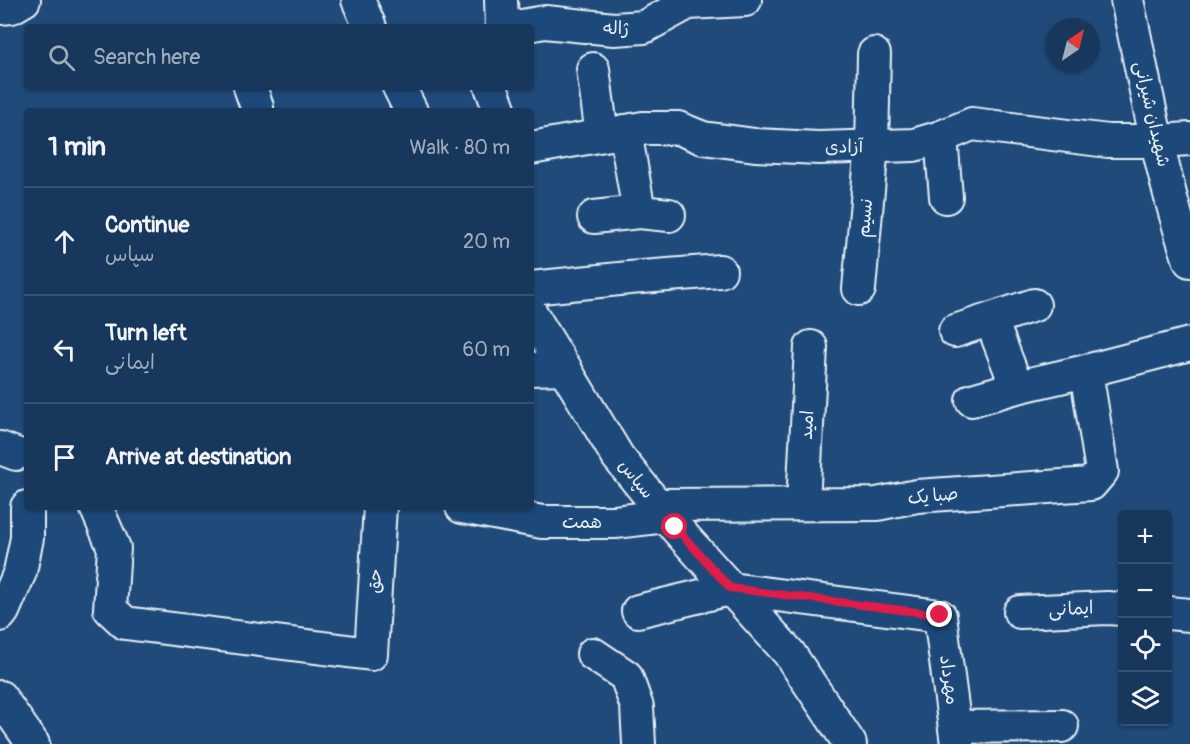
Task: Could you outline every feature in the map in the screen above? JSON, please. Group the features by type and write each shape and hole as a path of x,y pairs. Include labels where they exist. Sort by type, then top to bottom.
{"street":[{"path":"0,8 12,7 24,0"},
{"path":"358,0 369,24"},
{"path":"501,0 502,24"},
{"name":"ژاله","path":"533,24 545,22 614,29 644,27 688,3 746,0"},
{"name":"شهیدان شیرانی","path":"1127,0 1157,141 1178,226 1190,261"},
{"name":"نسیم","path":"859,289 872,146 874,54"},
{"path":"592,69 639,212"},
{"path":"251,90 257,108"},
{"path":"400,90 410,108"},
{"path":"492,90 499,108"},
{"name":"آزادی","path":"534,147 643,128 678,128 703,138 755,145 819,148 914,145 972,124 1108,141 1190,139"},
{"path":"941,137 946,197"},
{"path":"594,217 639,212 669,215"},
{"path":"534,288 720,271"},
{"path":"955,331 1034,305"},
{"name":"سپاس","path":"534,318 618,457 661,510 789,653 850,744"},
{"path":"991,320 1017,387"},
{"path":"972,400 1190,344"},
{"name":"امید","path":"803,504 811,347"},
{"path":"534,369 564,368"},
{"name":"صبا یک","path":"661,510 803,504 877,504 917,496 1091,484 1102,471 1086,371"},
{"path":"0,615 20,572 27,538 27,510"},
{"name":"حق","path":"97,510 114,548 110,609 125,622 371,654 380,510"},
{"name":"همت","path":"478,510 542,522 615,522 661,510"},
{"path":"638,612 730,588"},
{"name":"مهرداد","path":"730,588 940,615 956,736"},
{"name":"ایمانی","path":"1020,612 1118,609"},
{"path":"1172,613 1190,615"},
{"path":"593,654 626,676 637,707 639,744"},
{"path":"0,697 33,744"},
{"path":"956,736 1062,726"}],"route":[{"path":"675,527 730,588 940,615"}]}
